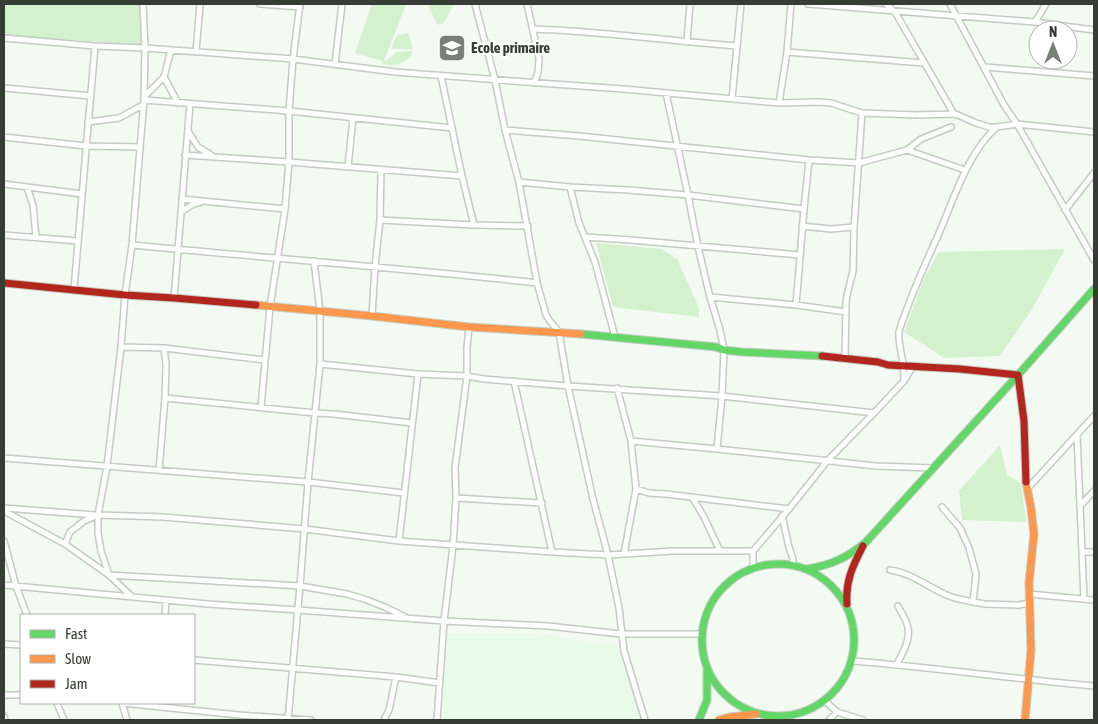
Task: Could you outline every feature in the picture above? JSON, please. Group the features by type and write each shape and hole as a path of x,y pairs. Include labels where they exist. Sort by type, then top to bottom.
{"street":[{"path":"109,575 101,551 98,515 107,466 121,347 124,295 132,245 144,101 143,4"},
{"path":"196,52 200,4"},
{"path":"260,4 300,5 289,111 289,162 285,209 270,307 261,407"},
{"path":"335,64 342,4"},
{"path":"475,4 519,182 537,283 546,315 559,332 568,386 621,615 621,634 624,651 645,720"},
{"path":"527,4 539,58 538,73 534,83"},
{"path":"687,42 690,4"},
{"path":"732,99 741,4"},
{"path":"780,103 791,4"},
{"path":"808,4 1028,22"},
{"path":"886,4 895,12 954,114"},
{"path":"950,4 1004,105 1017,124 1094,260"},
{"path":"1036,20 1046,4"},
{"path":"1078,28 1094,30"},
{"path":"533,29 575,30 737,46"},
{"path":"4,38 293,59 395,72 624,88 780,103 831,103 862,113 954,114 989,127 1017,124 1094,132"},
{"path":"74,290 95,46"},
{"path":"88,122 119,118 144,101 164,77 171,50"},
{"path":"787,52 924,63"},
{"path":"984,67 1094,76"},
{"path":"441,76 474,225"},
{"path":"164,77 178,103"},
{"path":"4,88 91,96"},
{"path":"666,93 698,247 724,350 717,449"},
{"path":"144,101 289,111 452,128"},
{"path":"174,298 190,104"},
{"path":"846,358 847,295 853,271 854,227 862,113"},
{"path":"348,167 353,118"},
{"path":"505,130 809,160 859,163 907,150 921,139 951,127"},
{"path":"904,381 904,366 899,333 916,283 970,162 988,135 997,127"},
{"path":"187,131 198,147 218,157"},
{"path":"4,136 86,146 140,147"},
{"path":"907,150 962,170"},
{"path":"185,155 462,176"},
{"path":"796,305 809,160"},
{"path":"372,316 380,220 381,170"},
{"path":"1065,210 1094,173"},
{"path":"519,182 688,195 804,209"},
{"path":"4,184 82,194"},
{"path":"27,187 33,206 36,238"},
{"path":"570,187 577,216 594,262 616,336"},
{"path":"182,199 285,209"},
{"path":"181,212 192,205 204,201"},
{"path":"380,220 528,226"},
{"path":"802,226 831,229 854,227"},
{"path":"4,235 78,241"},
{"path":"585,238 631,240 800,256"},
{"path":"132,245 537,283"},
{"path":"288,719 320,364 320,311 314,261"},
{"path":"4,283 320,311 469,327 616,336 742,352 846,358 904,366 1018,375"},
{"path":"805,569 824,567 834,563 845,558 866,542 1094,289"},
{"path":"710,297 846,312"},
{"path":"437,720 444,621 453,546 456,498 455,468 467,376 469,327"},
{"path":"121,347 164,348 265,360"},
{"path":"159,470 165,398 166,364 164,348"},
{"path":"320,364 568,386 722,396 874,414"},
{"path":"753,568 752,551 828,460 904,381 913,366"},
{"path":"399,541 418,374"},
{"path":"1018,375 1024,421 1025,477 1034,534 1029,583 1031,650 1025,720"},
{"path":"514,381 552,552"},
{"path":"617,388 632,441 636,489 624,554"},
{"path":"165,398 412,423"},
{"path":"1028,488 1094,416"},
{"path":"1077,435 1084,599"},
{"path":"632,441 876,466 933,468"},
{"path":"4,458 308,482 404,492"},
{"path":"636,489 649,494 666,494 788,509"},
{"path":"1080,506 1094,491"},
{"path":"692,497 720,551"},
{"path":"456,498 542,503"},
{"path":"942,507 960,528 969,548 976,574 973,602"},
{"path":"4,510 163,517 305,529 453,546 552,552 608,555 673,551 752,551"},
{"path":"4,510 65,544 109,575 132,597"},
{"path":"65,544 70,532 84,521 98,515"},
{"path":"782,516 788,548 793,558 793,566"},
{"path":"4,541 5,554 26,614"},
{"path":"848,607 834,587 817,574 805,569 781,564 753,568 742,573 723,588 712,602 705,618 702,634 703,652 707,668 715,684 728,698 744,708 768,716 781,717 806,712 833,694 845,679 852,661 855,634 848,607 846,589 851,570 866,542"},
{"path":"1082,552 1094,552"},
{"path":"890,570 908,575 948,596 973,602 1019,605 1029,603"},
{"path":"109,575 300,586 347,594 364,599 406,618"},
{"path":"4,585 208,604 444,621 548,626 621,634 702,634"},
{"path":"1029,594 1094,600"},
{"path":"165,614 166,600"},
{"path":"897,664 909,632 907,623 898,606"},
{"path":"4,644 20,645"},
{"path":"195,660 396,677 440,683"},
{"path":"852,661 897,664 1094,686"},
{"path":"699,720 707,700 707,668"},
{"path":"384,720 389,710 396,677"},
{"path":"4,694 20,696"},
{"path":"824,700 837,712 863,720"},
{"path":"57,704 64,720"},
{"path":"122,704 127,720"},
{"path":"130,704 239,718 311,720"},
{"path":"829,720 837,712"},
{"path":"719,720 758,714"},
{"path":"4,716 5,720"}],"shaded area":[{"path":"448,634 538,634 622,647 644,720 442,720"}],"green space":[{"path":"4,4 145,4 142,45 4,35"},
{"path":"372,4 406,4 384,61 397,52 413,51 404,62 390,65 381,63 383,61 355,53"},
{"path":"429,4 454,4 444,23 438,25 428,7"},
{"path":"408,33 413,49 391,49 397,35"},
{"path":"596,243 661,249 677,259 699,308 699,317 613,307"},
{"path":"1065,249 1031,311 1000,356 944,358 904,332 923,281 939,252"},
{"path":"1000,445 1007,475 1021,483 1026,522 962,520 959,491"}],"traffic: fast":[{"path":"807,569 838,560 866,542 1094,289"},
{"path":"581,334 716,347 742,352 822,356"},
{"path":"778,564 793,565 807,570 832,586 848,611 853,625 854,640 853,655 848,669 832,694 807,710 793,715 778,716 763,715 749,710 724,694 708,669 703,655 702,640 703,625 708,611 724,586 749,570 763,565 778,564"},
{"path":"699,720 707,700 707,671"}],"traffic: slow":[{"path":"256,305 469,327 581,334"},
{"path":"1025,720 1031,650 1029,583 1034,534 1026,482"},
{"path":"719,720 756,714"}],"traffic: jam":[{"path":"4,283 256,305"},
{"path":"822,356 878,362 888,365 960,369 1018,375 1024,421 1026,482"},
{"path":"847,604 847,588 850,574 863,546"}],"place":[{"name":"Ecole primaire","path":"452,48"}]}
